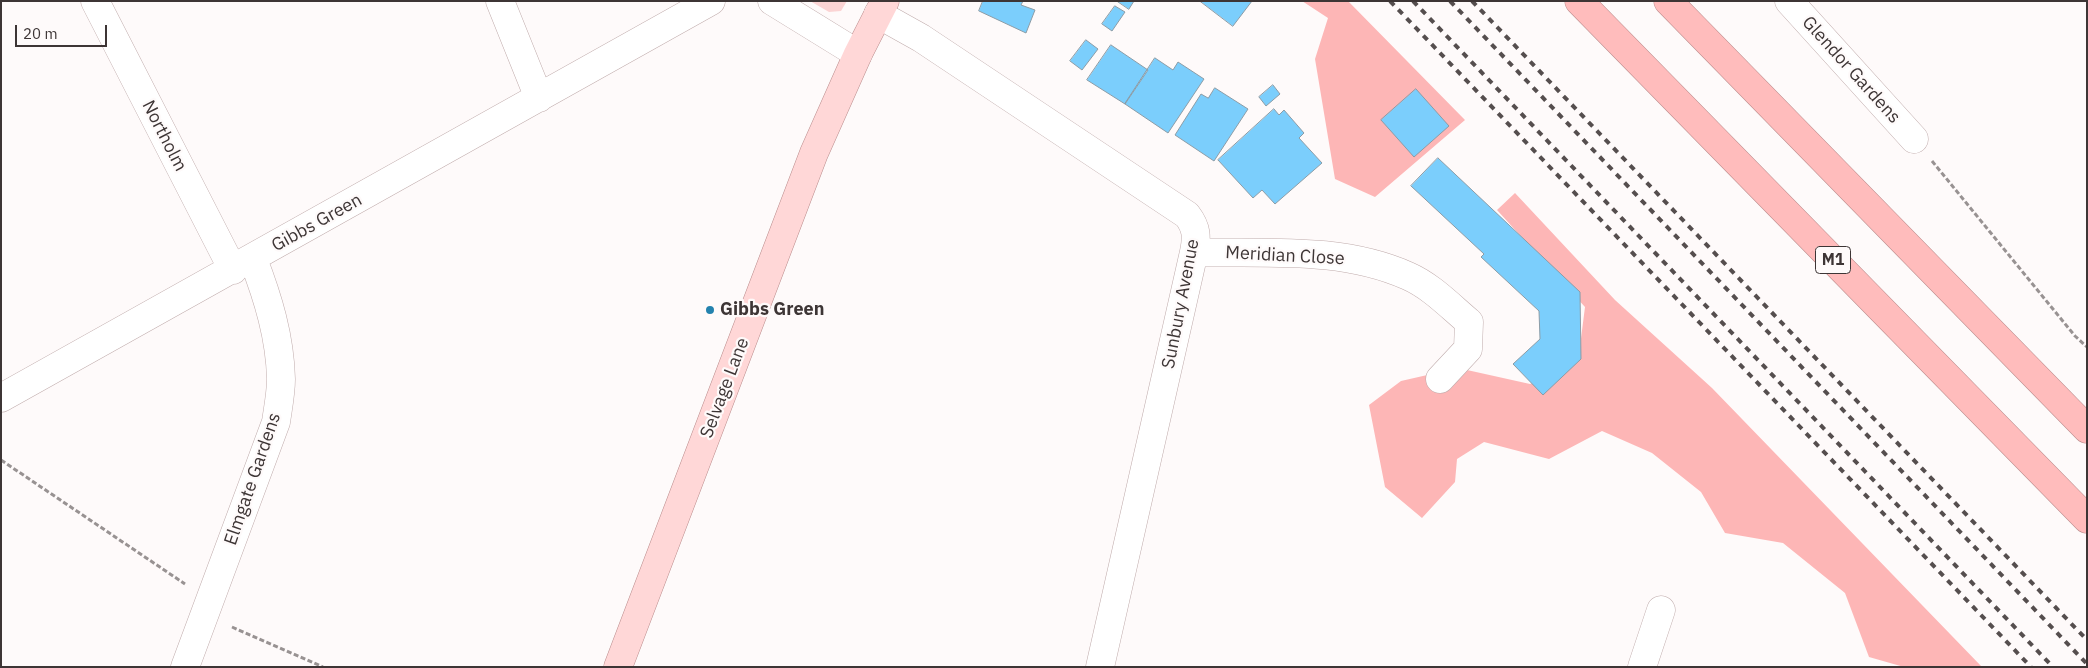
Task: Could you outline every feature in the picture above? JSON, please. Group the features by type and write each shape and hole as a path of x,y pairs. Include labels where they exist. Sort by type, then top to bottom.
{"highway":[{"name":"M1","path":"1579,1 2087,519"},
{"path":"1668,1 2087,429"}],"main road":[{"name":"Selvage Lane","path":"618,667 814,153 881,7"}],"street":[{"name":"Northolm","path":"95,1 243,265"},
{"path":"500,1 539,98"},
{"name":"Gibbs Green","path":"1,398 243,265 711,1"},
{"path":"772,1 858,54"},
{"name":"Glendor Gardens","path":"1789,1 1914,139"},
{"name":"Sunbury Avenue","path":"881,7 921,38 1187,215 1194,225 1197,236 1194,252 1100,667"},
{"name":"Meridian Close","path":"1194,252 1326,255 1365,262 1409,276 1432,290 1469,322 1468,348 1440,379"},
{"name":"Elmgate Gardens","path":"185,667 276,422 281,381 278,346 268,296 243,265"},
{"path":"1642,667 1661,610"}],"path":[{"path":"1914,139 2075,336 2087,347"},
{"path":"1,460 206,608 323,667"}],"shaded area":[{"path":"810,1 847,1 841,11 829,12"},
{"path":"1302,1 1348,1 1465,120 1375,197 1335,179 1315,59 1328,18"},
{"path":"1515,193 1615,300 1712,388 1982,667 1904,667 1869,657 1845,593 1783,543 1725,533 1701,492 1652,453 1602,431 1549,459 1484,442 1457,459 1455,482 1422,518 1385,487 1369,405 1401,381 1458,368 1530,384 1578,362 1585,307 1497,210"}],"building":[{"path":"983,1 1023,1 1021,5 1035,10 1026,33 979,11"},
{"path":"1117,1 1134,1 1129,9"},
{"path":"1200,1 1252,1 1233,26"},
{"path":"1115,6 1125,12 1112,31 1102,24"},
{"path":"1086,40 1098,49 1082,70 1070,61"},
{"path":"1111,45 1148,70 1125,104 1087,80"},
{"path":"1155,58 1173,70 1178,62 1204,79 1168,133 1125,104"},
{"path":"1273,85 1280,94 1266,106 1259,97"},
{"path":"1215,88 1248,109 1214,161 1175,135 1201,94 1208,98"},
{"path":"1416,89 1449,126 1414,157 1381,120"},
{"path":"1274,109 1279,115 1284,110 1304,133 1299,138 1322,163 1275,204 1262,190 1253,198 1218,160"},
{"path":"1438,158 1580,292 1581,359 1543,395 1513,364 1540,339 1539,311 1481,257 1484,254 1411,186"}],"railway":[{"path":"1390,1 2031,667"},
{"path":"1413,1 2053,667"},
{"path":"1450,1 2087,664"},
{"path":"1472,1 2087,640"}],"place":[{"name":"Gibbs Green","path":"710,310"}]}
